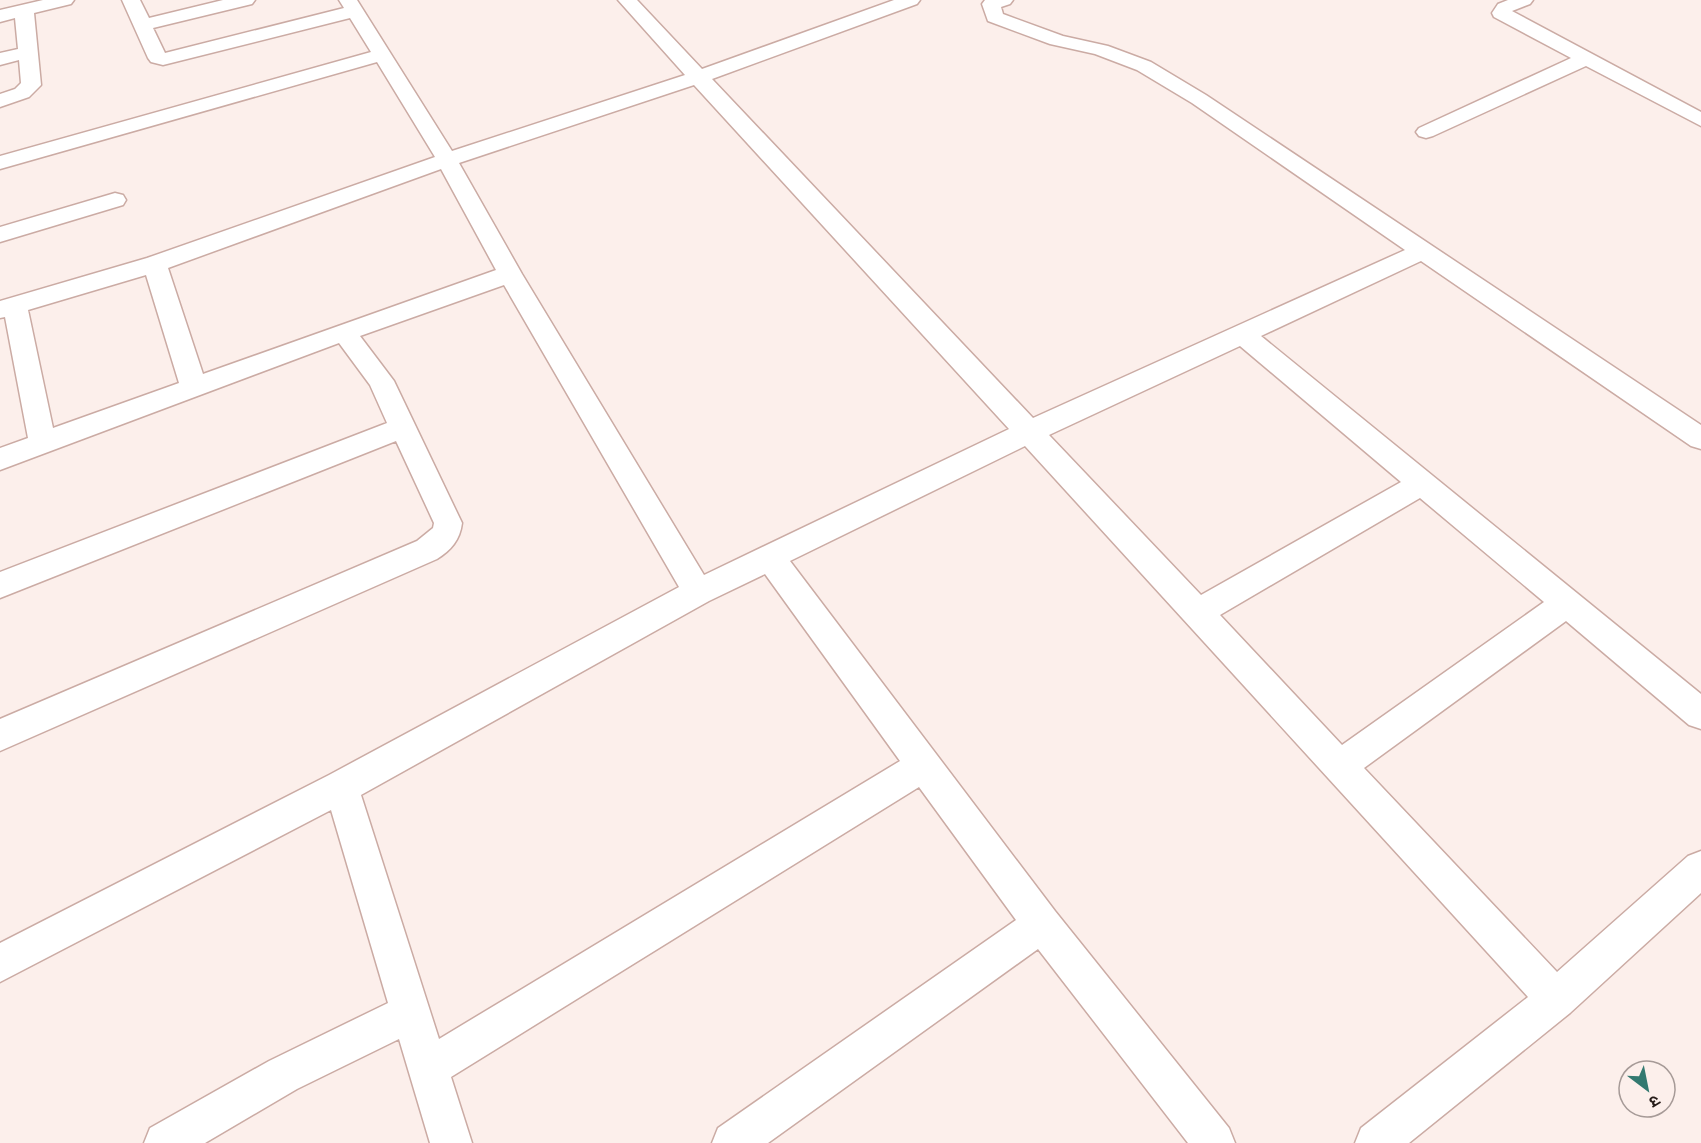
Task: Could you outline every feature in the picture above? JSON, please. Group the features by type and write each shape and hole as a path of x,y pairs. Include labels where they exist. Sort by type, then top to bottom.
{"street":[{"path":"0,16 65,0"},
{"path":"131,0 158,57 163,59 351,5 447,160 510,274 698,592"},
{"path":"142,26 246,0"},
{"path":"627,0 1556,999"},
{"path":"43,444 8,307 155,264 447,160 698,77 911,0"},
{"path":"1524,0 1504,8 1501,13 1701,120"},
{"path":"992,2 995,17 1057,40 1101,50 1144,66 1199,99 1701,440"},
{"path":"0,101 22,93 31,85 24,10"},
{"path":"0,59 28,52"},
{"path":"0,163 381,55"},
{"path":"1426,132 1586,59"},
{"path":"0,235 115,200"},
{"path":"0,963 341,787 698,592 1029,432 1423,251"},
{"path":"155,264 194,388"},
{"path":"0,459 344,332 510,274"},
{"path":"0,735 440,542 447,532 448,523 381,381 344,332"},
{"path":"1242,334 1701,714"},
{"path":"0,585 402,428"},
{"path":"1197,613 1422,483"},
{"path":"770,558 1042,924 1214,1143"},
{"path":"1340,766 1567,603"},
{"path":"428,1068 924,765"},
{"path":"341,787 451,1143"},
{"path":"1376,1143 1556,999 1701,869"},
{"path":"734,1143 1042,924"},
{"path":"165,1143 283,1075 411,1012"}]}
